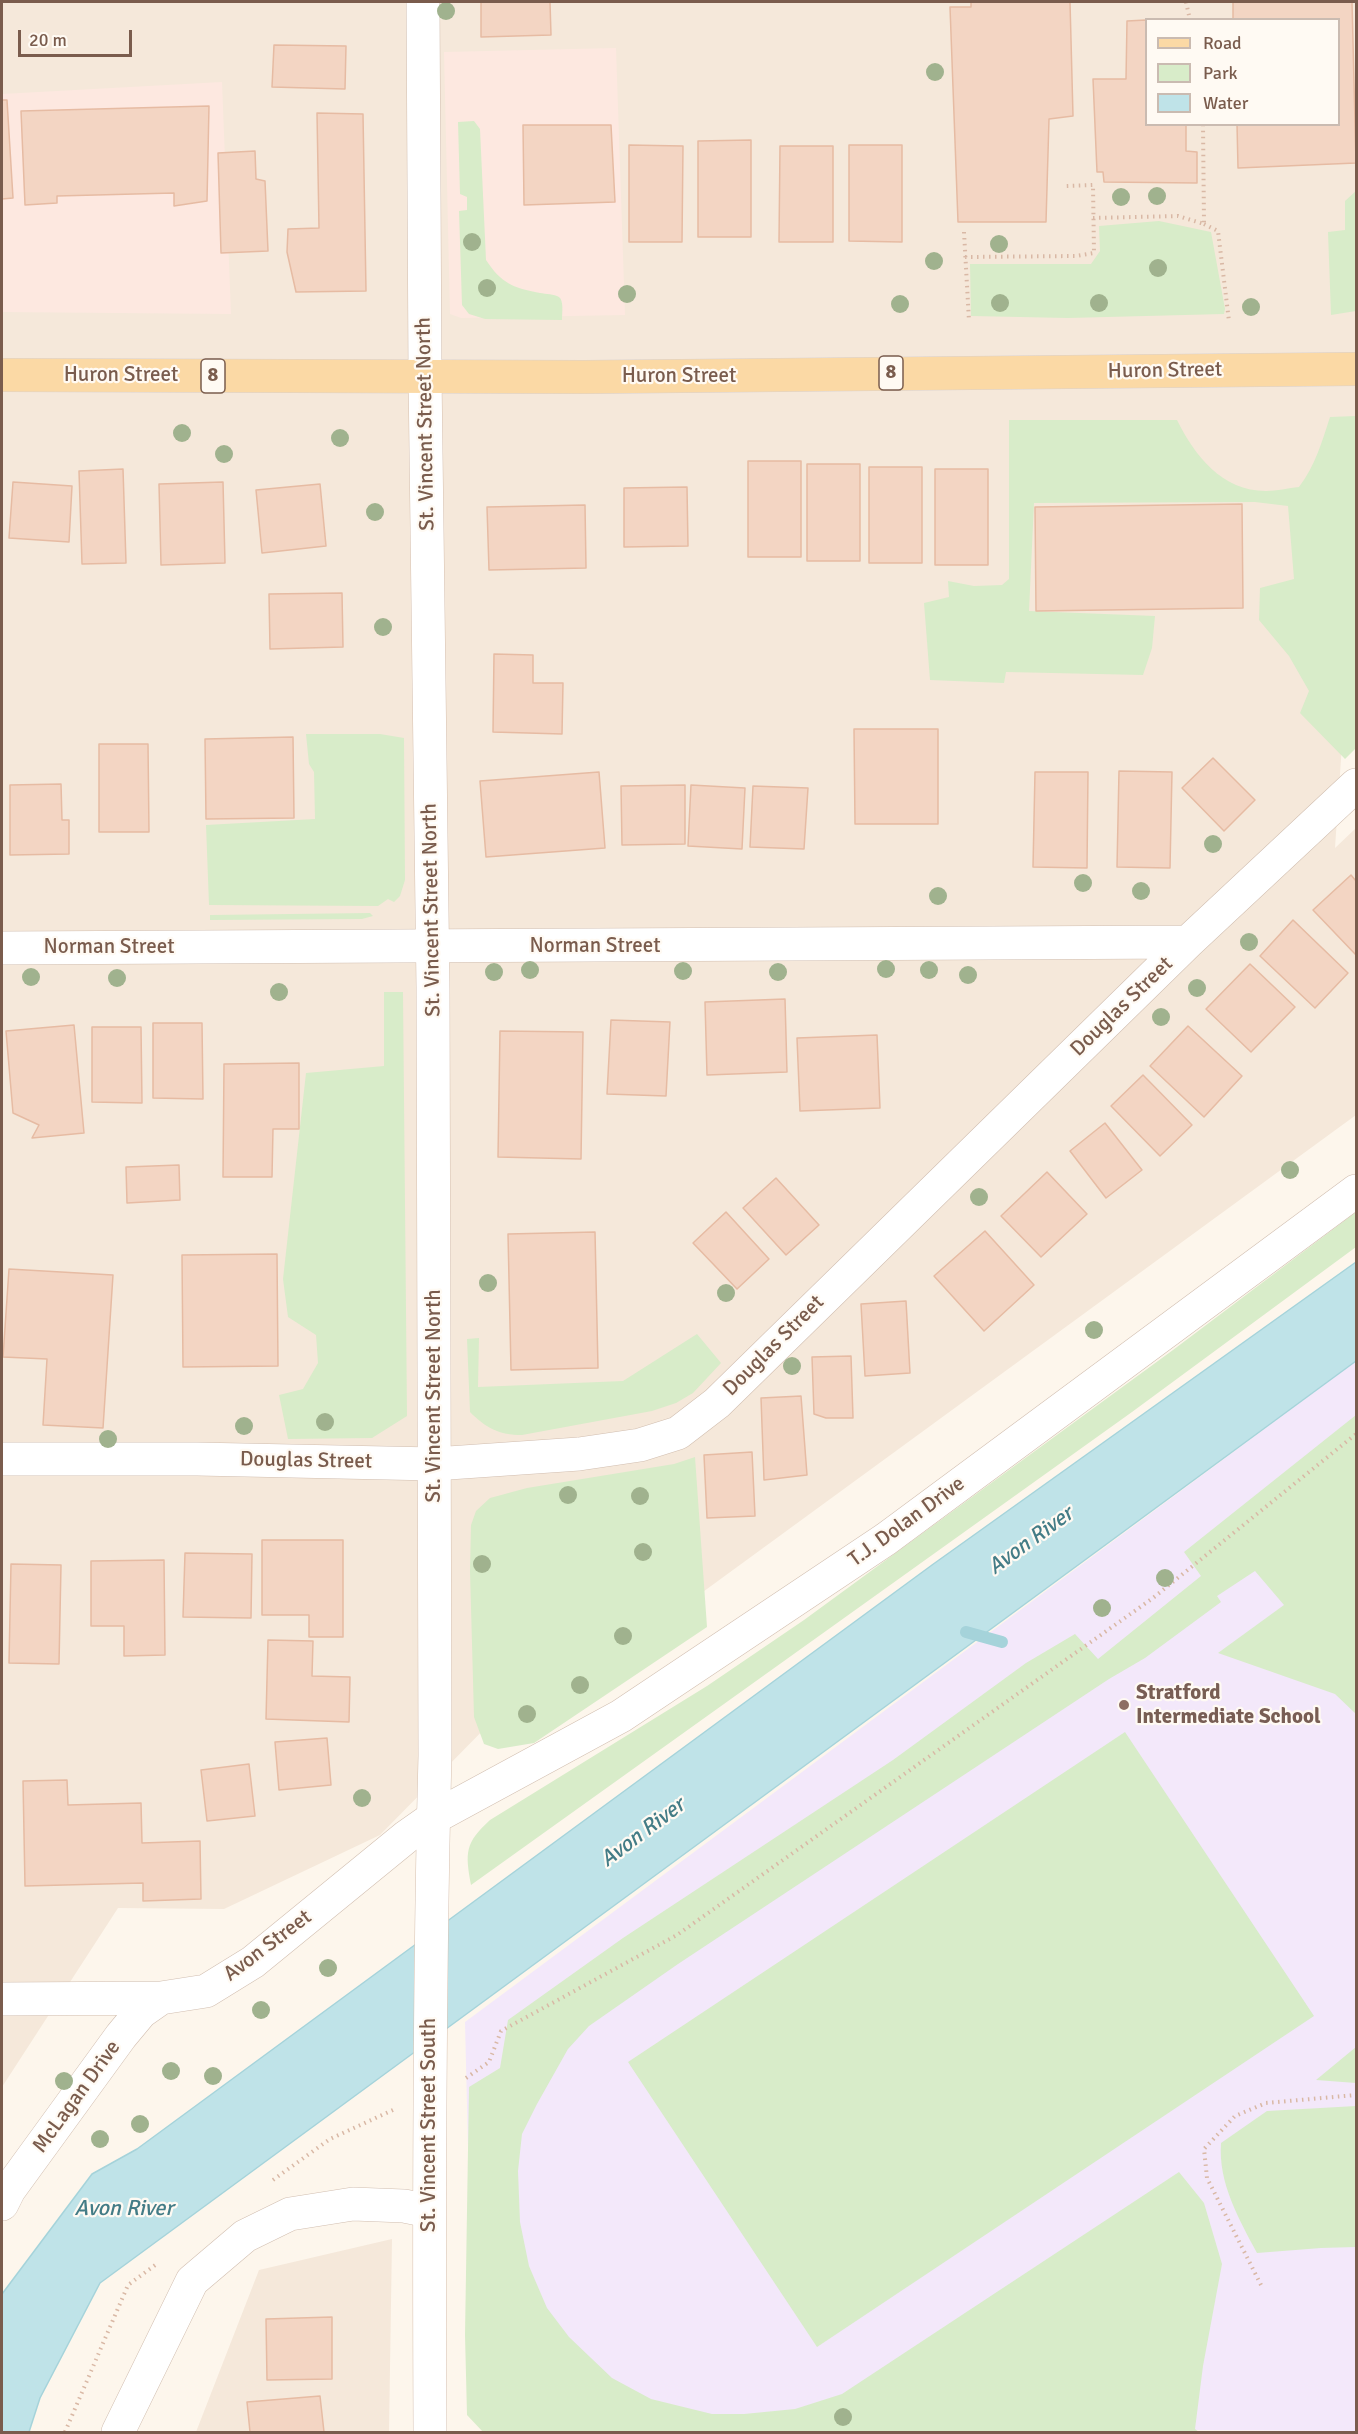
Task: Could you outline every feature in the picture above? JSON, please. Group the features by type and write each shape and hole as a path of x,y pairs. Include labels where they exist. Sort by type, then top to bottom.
{"main road":[{"name":"Huron Street","path":"2,375 596,376 1356,369"}],"street":[{"name":"St. Vincent Street North","path":"423,2 432,946 433,1818"},
{"name":"Douglas Street","path":"2,1459 197,1459 434,1464 579,1454 640,1445 678,1433 717,1403 1188,942 1356,785"},
{"name":"Norman Street","path":"2,948 1188,942"},
{"name":"T.J. Dolan Drive","path":"433,1818 621,1716 886,1539 1356,1191"},
{"name":"St. Vincent Street South","path":"430,2433 429,2095 433,1818"},
{"name":"Avon Street","path":"2,1999 161,1998 206,1991 253,1962 406,1837 433,1818"},
{"name":"McLagan Drive","path":"2,2204 9,2190 121,2036 141,2012 161,1998"},
{"path":"118,2433 192,2281 245,2236 291,2214 353,2204 404,2206 429,2211"}],"path":[{"path":"1186,2 1190,18"},
{"path":"1203,126 1204,224"},
{"path":"965,257 1076,256 1094,253 1093,185 1065,186"},
{"path":"1093,218 1178,216 1218,231 1229,321"},
{"path":"964,232 969,321"},
{"path":"429,2095 456,2085 489,2062 501,2031 677,1935 1153,1598 1356,1434"},
{"path":"1261,2285 1207,2178 1204,2149 1235,2116 1266,2103 1356,2095"}],"shaded area":[{"path":"2,2 1356,2 1356,537 1335,848 1356,828 1356,1115 633,1643 500,1713 380,1835 224,1909 118,1908 2,2087"},
{"path":"616,48 625,315 461,318 450,314 444,52"},
{"path":"222,82 231,314 2,312 2,94"},
{"name":"Stratford Intermediate School","path":"1356,1361 1356,2431 506,2426 474,2399 465,2022"},
{"path":"392,2239 389,2432 196,2432 259,2270"}],"green space":[{"path":"474,121 480,129 486,260 508,283 522,289 559,297 562,304 562,320 485,319 469,314 462,305 459,211 467,210 467,197 460,194 458,122"},
{"path":"1356,191 1356,311 1331,315 1328,232 1345,230 1345,201"},
{"path":"1159,221 1211,232 1224,314 1068,318 971,316 970,264 1091,264 1100,251 1099,226"},
{"path":"1356,416 1356,748 1345,759 1300,713 1309,691 1289,656 1259,620 1260,588 1294,579 1288,506 1255,502 1034,503 1029,611 1155,616 1152,648 1143,675 1006,672 1004,683 930,680 924,603 949,597 948,581 974,586 1002,585 1009,579 1009,420 1177,420 1201,458 1223,478 1250,489 1274,491 1299,487 1314,462 1330,417"},
{"path":"306,734 380,734 404,738 405,880 400,896 394,902 388,899 378,906 209,905 206,825 315,819 314,772 309,764"},
{"path":"370,913 373,916 362,919 210,920 210,915"},
{"path":"384,992 403,992 407,1416 372,1438 288,1439 279,1395 303,1389 318,1363 316,1335 288,1317 283,1279 306,1073 384,1066"},
{"path":"1356,1212 1356,1247 1132,1412 471,1885 468,1856 471,1842 490,1820 707,1686 804,1620 1173,1350"},
{"path":"697,1334 721,1363 693,1393 676,1403 652,1411 522,1435 506,1434 493,1429 470,1412 467,1339 479,1338 478,1387 623,1381"},
{"path":"1356,1415 1356,1714 1335,1694 1218,1653 1284,1605 1255,1571 1217,1596 1221,1602 1145,1658 1109,1679 678,1964 589,2026 568,2049 522,2134 518,2171 520,2222 529,2266 547,2308 569,2337 612,2378 651,2399 712,2414 744,2414 795,2409 842,2394 1179,2172 1204,2203 1222,2264 1203,2366 1195,2429 1199,2432 483,2432 467,2415 465,2335 469,2087 500,2068 508,2020 623,1938 893,1760 1026,1663 1075,1634 1098,1659 1201,1576 1184,1552"},
{"path":"695,1457 707,1627 534,1743 498,1749 484,1744 474,1717 470,1571 471,1525 476,1511 490,1498 527,1488 674,1464"},
{"path":"1125,1732 1314,2016 817,2347 628,2062"},
{"path":"1356,2047 1356,2083 1316,2080"},
{"path":"1356,2106 1356,2247 1257,2253 1226,2186 1221,2143 1267,2111"}],"water":[{"name":"Avon River","path":"1356,1262 1356,1361 100,2283 40,2398 29,2432 2,2432 2,2294 92,2174 137,2149 932,1565"}],"building":[{"path":"481,2 550,2 551,35 481,37"},
{"path":"971,2 1070,2 1073,116 1049,119 1046,222 958,222 950,7 971,7"},
{"path":"1233,2 1352,2 1356,163 1238,168 1237,126 1340,126 1340,18 1233,18"},
{"path":"1145,20 1145,126 1186,126 1186,151 1197,152 1197,183 1104,182 1103,172 1097,172 1093,79 1126,79 1127,21"},
{"path":"274,45 346,46 345,89 272,87"},
{"path":"2,100 7,100 13,198 2,199"},
{"path":"209,106 207,201 174,206 174,193 57,196 57,203 25,205 21,111"},
{"path":"317,113 363,114 366,291 296,292 287,252 288,229 319,228"},
{"path":"523,125 611,125 615,202 524,205"},
{"path":"751,140 751,237 698,237 698,141"},
{"path":"629,145 683,146 682,242 629,242"},
{"path":"849,145 902,145 902,242 849,241"},
{"path":"780,146 833,146 833,242 779,242"},
{"path":"255,151 256,179 265,181 268,251 221,253 218,153"},
{"path":"748,461 801,461 801,557 748,557"},
{"path":"807,464 860,464 860,561 807,561"},
{"path":"869,467 922,467 922,563 869,563"},
{"path":"123,469 126,563 82,564 79,471"},
{"path":"935,469 988,469 988,565 935,565"},
{"path":"13,482 72,486 69,542 9,538"},
{"path":"223,482 225,563 161,565 159,484"},
{"path":"320,484 326,546 262,553 256,490"},
{"path":"687,487 688,546 624,547 624,488"},
{"path":"1242,504 1243,608 1036,611 1035,507"},
{"path":"585,505 586,568 489,570 487,507"},
{"path":"342,593 343,647 270,649 269,594"},
{"path":"494,654 533,655 533,683 563,683 562,734 493,732"},
{"path":"854,729 938,729 938,824 855,824"},
{"path":"293,737 294,818 206,819 205,739"},
{"path":"99,744 148,744 149,832 99,832"},
{"path":"1213,758 1255,800 1224,831 1182,788"},
{"path":"1119,771 1172,772 1170,868 1117,867"},
{"path":"599,772 605,848 486,857 480,781"},
{"path":"1035,772 1088,772 1087,868 1033,867"},
{"path":"61,784 62,820 69,820 69,854 10,855 10,785"},
{"path":"685,785 685,844 622,845 621,786"},
{"path":"691,785 745,788 742,849 688,846"},
{"path":"753,786 808,788 804,849 750,847"},
{"path":"1351,875 1356,881 1356,955 1313,910"},
{"path":"1293,920 1348,973 1315,1008 1260,956"},
{"path":"1250,964 1295,1007 1251,1052 1206,1009"},
{"path":"785,999 787,1072 707,1075 705,1002"},
{"path":"611,1020 670,1022 666,1096 607,1094"},
{"path":"153,1023 202,1023 203,1099 153,1098"},
{"path":"74,1025 84,1133 32,1138 39,1125 13,1113 6,1031"},
{"path":"1188,1026 1242,1076 1204,1117 1150,1066"},
{"path":"92,1027 141,1027 142,1103 92,1102"},
{"path":"500,1031 583,1032 581,1159 498,1157"},
{"path":"877,1035 880,1108 800,1111 797,1038"},
{"path":"299,1063 299,1129 273,1129 272,1177 223,1177 224,1064"},
{"path":"1143,1075 1192,1125 1160,1156 1111,1106"},
{"path":"1105,1123 1142,1170 1106,1198 1070,1151"},
{"path":"179,1165 180,1200 127,1203 126,1167"},
{"path":"1047,1172 1087,1214 1041,1257 1001,1216"},
{"path":"776,1178 819,1225 786,1255 743,1208"},
{"path":"726,1212 769,1259 737,1289 693,1243"},
{"path":"985,1231 1034,1285 984,1331 934,1276"},
{"path":"595,1232 598,1368 511,1370 508,1234"},
{"path":"277,1254 278,1366 183,1367 182,1255"},
{"path":"9,1269 113,1275 103,1428 43,1425 47,1359 3,1357"},
{"path":"906,1301 910,1373 865,1376 861,1304"},
{"path":"851,1356 853,1418 826,1418 814,1414 812,1357"},
{"path":"801,1396 807,1475 764,1480 761,1398"},
{"path":"752,1452 755,1516 707,1518 704,1455"},
{"path":"262,1540 343,1540 343,1637 309,1637 309,1615 262,1615"},
{"path":"185,1553 252,1554 251,1618 183,1617"},
{"path":"164,1560 165,1655 124,1656 124,1626 91,1626 91,1561"},
{"path":"11,1564 61,1565 59,1664 9,1663"},
{"path":"268,1640 313,1641 312,1676 350,1677 349,1722 266,1719"},
{"path":"327,1738 331,1785 279,1790 275,1742"},
{"path":"249,1764 255,1816 207,1821 201,1770"},
{"path":"67,1780 68,1805 141,1803 142,1843 200,1841 201,1899 143,1901 143,1883 25,1886 23,1781"},
{"path":"332,2317 332,2379 267,2380 266,2319"},
{"path":"320,2396 324,2432 250,2432 247,2402"}],"waterway":[{"path":"966,1632 1002,1642"}],"place":[{"name":"Stratford Intermediate School","path":"1124,1705"}]}
